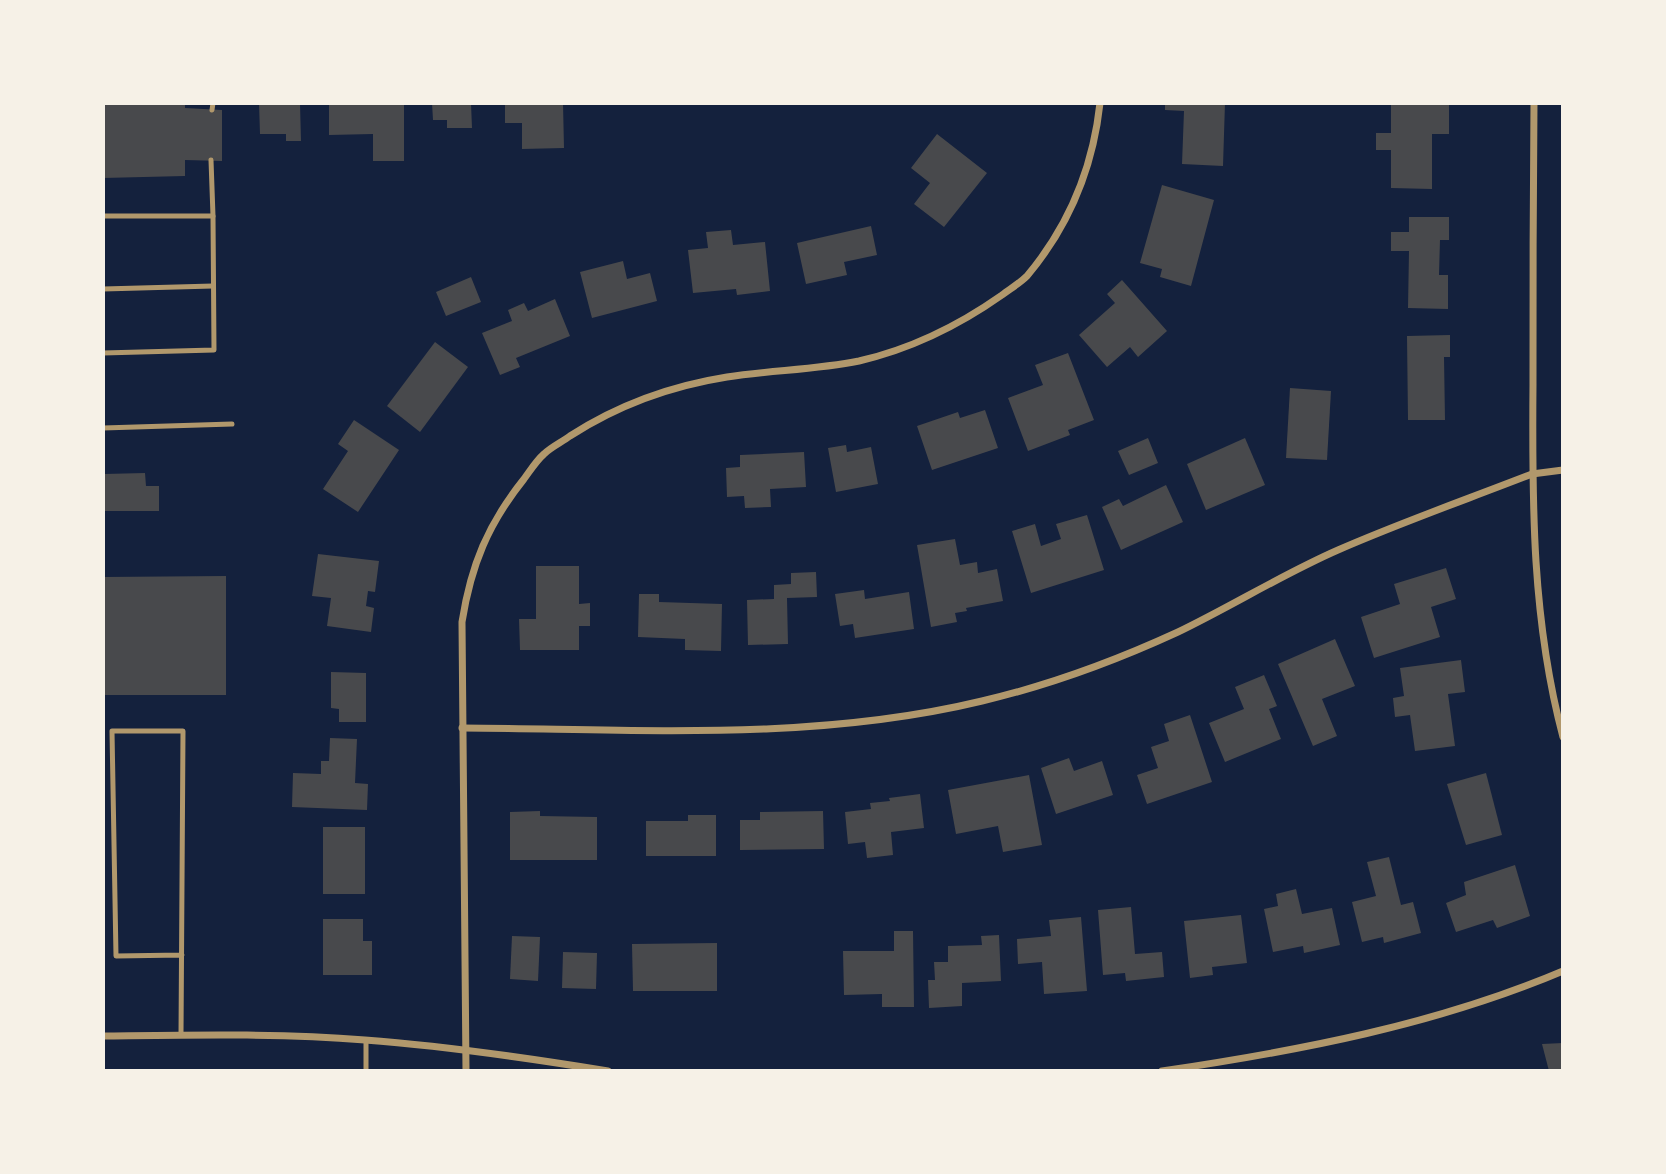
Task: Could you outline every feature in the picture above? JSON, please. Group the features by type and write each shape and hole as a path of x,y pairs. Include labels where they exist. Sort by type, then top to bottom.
{"street":[{"path":"466,1071 461,646 467,589 482,545 508,499 544,453 595,420 643,398 727,377 828,367 862,360 920,342 974,315 1026,278 1063,225 1077,197 1090,160 1100,103"},
{"path":"1534,103 1532,474 1535,571 1548,670 1563,737"},
{"path":"462,728 808,728 891,719 984,701 1117,659 1180,631 1339,550 1532,474 1563,470"},
{"path":"1162,1071 1241,1059 1394,1026 1523,988 1563,971"},
{"path":"103,1037 181,1035 366,1040 608,1071"}],"lane":[{"path":"103,353 214,350 211,160"},
{"path":"103,216 213,216"},
{"path":"103,289 214,286"},
{"path":"103,428 232,424"},
{"path":"181,1035 182,955 183,731 112,731 116,956 182,955"},
{"path":"366,1040 366,1071"}],"building":[{"path":"103,103 185,103 185,108 222,110 222,161 185,160 185,176 103,178"},
{"path":"259,103 300,103 301,141 286,141 286,134 260,134"},
{"path":"329,103 404,103 404,161 373,161 373,134 329,135"},
{"path":"432,103 471,103 472,128 447,128 447,120 433,120"},
{"path":"505,103 563,103 564,148 522,149 522,123 505,123"},
{"path":"1165,103 1225,103 1223,166 1182,164 1184,111 1165,110"},
{"path":"1391,105 1449,105 1449,134 1432,134 1432,189 1391,188 1391,150 1376,150 1376,133 1391,133"},
{"path":"937,134 987,173 944,227 914,204 930,183 911,168"},
{"path":"1162,185 1214,200 1191,286 1160,277 1162,269 1140,263"},
{"path":"1409,217 1449,217 1449,240 1440,240 1439,275 1448,275 1448,309 1408,308 1409,251 1391,251 1391,232 1409,232"},
{"path":"871,226 877,255 844,262 847,275 806,284 797,243"},
{"path":"731,230 733,245 765,242 770,291 737,295 736,289 693,293 688,250 708,248 706,232"},
{"path":"623,261 627,279 650,273 657,301 592,318 580,272"},
{"path":"471,277 481,302 446,316 436,292"},
{"path":"1122,280 1167,331 1138,357 1130,347 1107,367 1079,335 1115,303 1107,294"},
{"path":"555,299 570,336 516,358 520,367 500,375 482,333 512,321 508,310 524,303 528,311"},
{"path":"1450,335 1450,357 1444,357 1445,420 1408,420 1407,336"},
{"path":"435,342 468,367 420,432 387,406"},
{"path":"1068,353 1094,420 1068,430 1070,435 1028,451 1008,398 1043,385 1035,365"},
{"path":"1290,388 1331,391 1327,460 1286,458"},
{"path":"985,410 998,448 932,470 917,426 958,412 960,418"},
{"path":"354,420 399,450 358,512 323,489 348,451 338,444"},
{"path":"1148,438 1158,463 1129,475 1118,451"},
{"path":"1245,438 1265,485 1206,510 1187,464"},
{"path":"846,445 847,452 871,447 878,484 836,492 828,448"},
{"path":"804,452 806,487 770,489 771,507 745,508 744,496 727,497 726,468 740,467 740,455"},
{"path":"145,473 146,486 159,486 159,511 105,511 104,474"},
{"path":"1166,485 1183,522 1121,550 1102,507 1119,499 1123,506"},
{"path":"1087,515 1104,570 1031,593 1012,531 1035,524 1041,546 1061,539 1056,524"},
{"path":"955,539 960,565 977,562 978,573 997,569 1003,601 966,608 967,611 955,613 957,622 931,627 917,545"},
{"path":"318,554 379,561 375,592 368,591 366,606 374,608 371,632 327,626 331,598 312,596"},
{"path":"536,566 579,566 579,604 590,603 590,626 579,626 579,650 520,650 519,619 536,619"},
{"path":"1446,568 1456,599 1431,607 1440,637 1374,658 1361,617 1400,604 1394,584"},
{"path":"816,572 817,597 787,598 788,644 748,645 747,600 774,599 774,585 791,584 791,573"},
{"path":"226,576 226,695 103,695 103,577"},
{"path":"864,590 865,599 909,592 914,629 855,638 853,624 840,626 835,594"},
{"path":"639,594 659,594 659,602 722,604 721,651 685,650 685,639 638,637"},
{"path":"1335,639 1355,686 1322,699 1337,736 1313,746 1278,664"},
{"path":"1461,660 1465,692 1448,694 1455,746 1415,751 1410,715 1395,717 1393,698 1404,696 1400,668"},
{"path":"331,672 366,673 366,722 339,722 339,709 331,708"},
{"path":"1264,675 1277,706 1269,709 1281,739 1225,762 1209,723 1244,709 1235,687"},
{"path":"1190,715 1212,782 1147,804 1137,775 1158,768 1151,747 1169,741 1164,724"},
{"path":"330,738 357,739 355,783 368,784 367,810 292,807 293,773 321,774 321,761 329,761"},
{"path":"1069,758 1074,771 1102,761 1113,795 1056,814 1041,768"},
{"path":"1486,773 1502,835 1466,845 1447,784"},
{"path":"1029,775 1042,845 1003,852 998,826 956,834 948,790"},
{"path":"920,794 924,828 891,832 893,855 867,858 865,842 848,844 845,812 871,809 870,803 890,801 889,798"},
{"path":"540,811 540,816 597,817 597,860 510,860 510,812"},
{"path":"823,811 824,849 740,850 740,820 760,820 760,812"},
{"path":"688,815 716,815 716,856 646,856 646,821 688,821"},
{"path":"323,827 365,827 365,894 323,894"},
{"path":"1389,857 1401,905 1413,902 1421,933 1384,943 1383,937 1362,942 1352,902 1376,896 1367,862"},
{"path":"1515,865 1530,916 1497,928 1493,920 1456,932 1446,903 1466,895 1464,882"},
{"path":"1296,889 1302,914 1332,908 1340,945 1304,953 1303,946 1273,952 1264,909 1278,906 1276,894"},
{"path":"1131,907 1135,954 1162,952 1164,977 1126,981 1125,973 1103,975 1098,910"},
{"path":"1241,915 1247,963 1212,967 1213,975 1190,978 1184,921"},
{"path":"1081,917 1087,991 1044,994 1042,962 1018,964 1017,939 1051,936 1049,920"},
{"path":"323,919 363,919 363,941 372,941 372,975 323,975"},
{"path":"894,931 913,931 914,1007 882,1007 882,994 844,995 843,951 894,951"},
{"path":"999,935 1001,981 962,983 962,1006 929,1008 928,980 935,980 934,962 948,962 948,946 982,945 981,936"},
{"path":"512,936 540,937 538,981 510,979"},
{"path":"717,943 717,991 633,991 632,944"},
{"path":"563,952 597,953 596,989 562,988"},
{"path":"1563,1043 1563,1071 1549,1071 1542,1044"}]}
